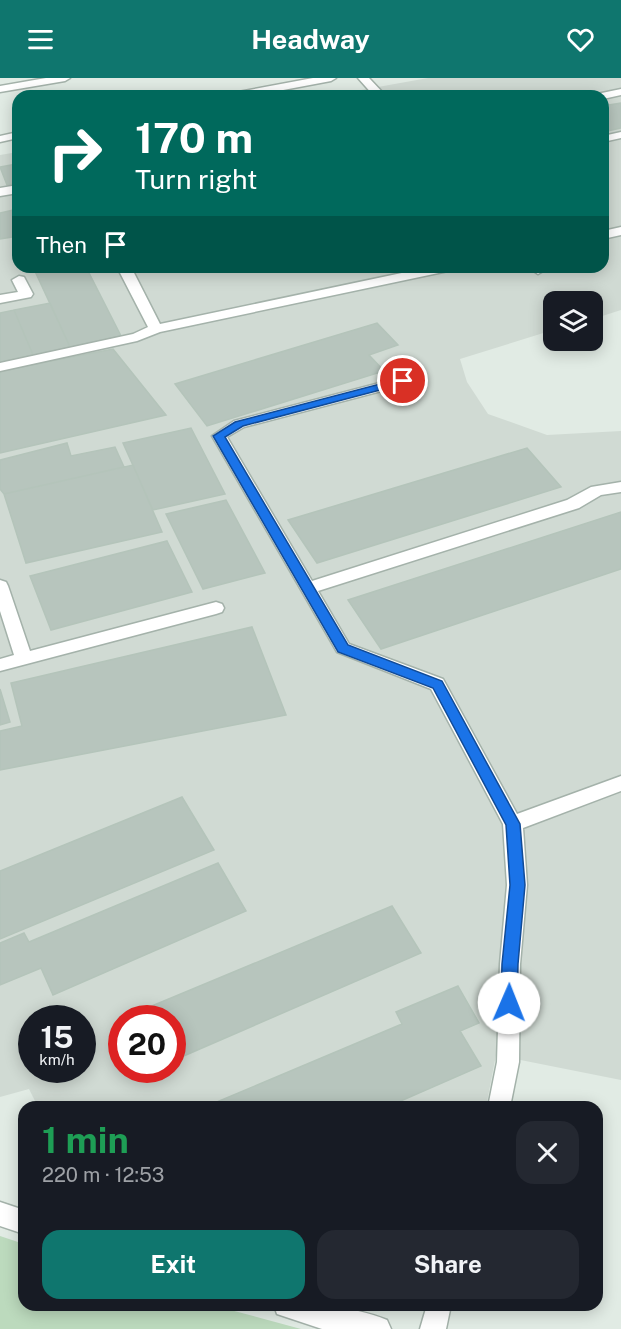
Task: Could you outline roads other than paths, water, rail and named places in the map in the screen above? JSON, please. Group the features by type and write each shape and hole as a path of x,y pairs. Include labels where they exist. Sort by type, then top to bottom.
{"street":[{"path":"0,89 65,78"},
{"path":"265,90 330,78"},
{"path":"363,78 374,90"},
{"path":"127,273 156,328"},
{"path":"0,367 137,337 156,328 419,273"},
{"path":"0,299 26,294 19,280"},
{"path":"397,361 403,381 239,424 219,436 343,648 437,684 513,824 517,885 510,964 508,1062 500,1101"},
{"path":"308,588 573,504 597,491 621,487"},
{"path":"0,586 24,658"},
{"path":"0,665 216,608"},
{"path":"513,824 621,783"},
{"path":"0,1214 18,1220"},
{"path":"305,1311 336,1321 378,1329"},
{"path":"433,1329 438,1311"}]}
